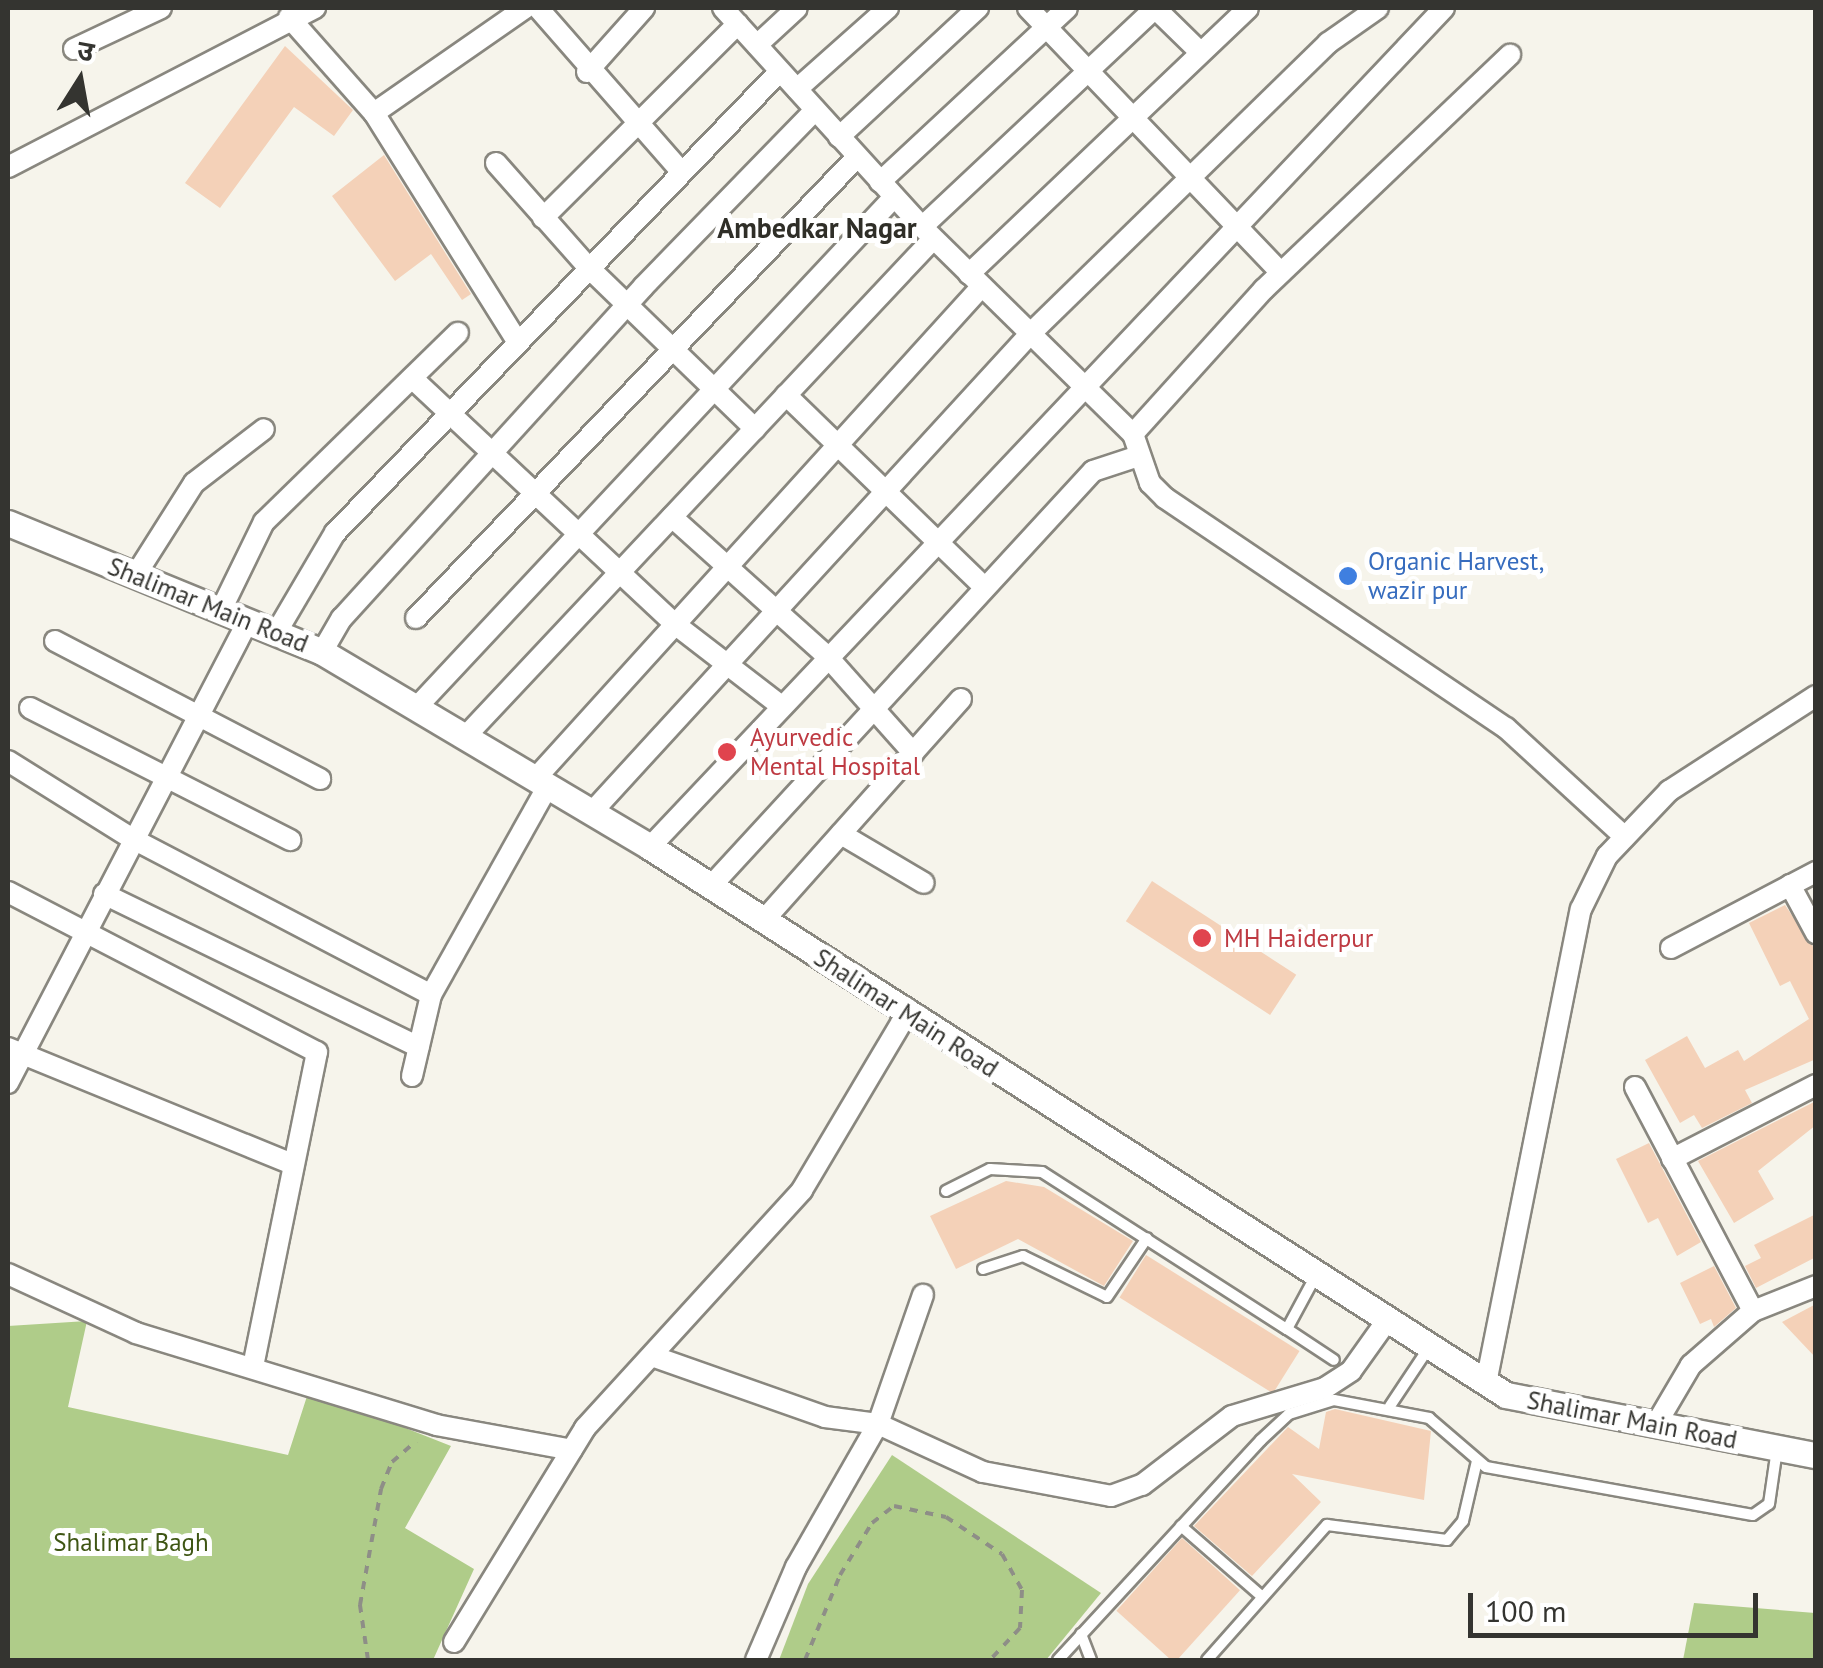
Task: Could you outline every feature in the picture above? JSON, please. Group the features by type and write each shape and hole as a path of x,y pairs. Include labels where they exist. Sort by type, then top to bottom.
{"street":[{"path":"74,48 161,8"},
{"path":"8,166 250,46 288,17 315,8"},
{"path":"374,113 525,8"},
{"path":"538,8 587,72 640,122 679,170"},
{"path":"587,72 644,8"},
{"path":"723,8 928,233 1132,434 1139,456 1165,498 1506,728 1626,838"},
{"path":"757,45 797,8"},
{"path":"796,89 888,8"},
{"path":"839,137 978,8"},
{"path":"1028,8 1280,274"},
{"path":"416,708 887,190 1068,8"},
{"path":"465,737 755,429 928,233 1155,8 1198,52"},
{"path":"412,1076 431,995 542,783 676,624 838,445 976,280 1130,115 1248,8"},
{"path":"592,812 1030,334 1187,176 1328,44 1378,8"},
{"path":"650,847 1081,384 1444,8"},
{"path":"288,17 374,113 517,341"},
{"path":"543,218 738,24"},
{"path":"1132,434 1280,274 1510,55"},
{"path":"276,633 324,546 679,170 780,71"},
{"path":"322,652 342,618 627,305 816,110"},
{"path":"416,618 670,346 857,157"},
{"path":"496,162 587,266 755,429"},
{"path":"221,610 264,522 458,332"},
{"path":"412,378 676,624 781,706"},
{"path":"786,395 983,586"},
{"path":"134,576 194,483 264,429"},
{"path":"710,886 1093,471 1139,456"},
{"path":"672,517 828,656 871,710 913,753"},
{"name":"Shalimar Main Road","path":"12,531 322,652 650,847 1315,1277 1506,1395 1658,1420 1816,1455"},
{"path":"8,1083 15,1050 85,931 248,621"},
{"path":"56,641 320,779"},
{"path":"1486,1383 1582,909 1626,838 1669,792 1816,696"},
{"path":"764,920 961,699"},
{"path":"30,708 290,840"},
{"path":"8,761 133,839 431,995"},
{"path":"841,834 924,883"},
{"path":"1671,948 1816,872"},
{"path":"1790,885 1816,933"},
{"path":"8,892 311,1043 317,1066 292,1164 253,1366"},
{"path":"104,894 419,1047"},
{"path":"454,1642 572,1450 802,1190 906,1013"},
{"path":"15,1050 292,1164"},
{"path":"1672,1159 1816,1085"},
{"path":"1634,1087 1753,1312"},
{"path":"8,1274 136,1333 451,1429 572,1450"},
{"path":"1658,1420 1691,1365 1753,1312 1816,1286"},
{"path":"756,1660 796,1566 878,1424 923,1295"},
{"path":"652,1356 825,1416 878,1424 984,1472 1129,1493 1232,1416 1326,1388 1352,1371 1386,1322"}],"lane":[{"path":"946,1191 990,1169 1026,1167 1146,1238 1334,1360"},
{"path":"983,1269 1023,1256 1107,1297 1146,1238"},
{"path":"1287,1329 1315,1277"},
{"path":"1390,1406 1428,1349"},
{"path":"1058,1660 1290,1414 1334,1400 1390,1406 1429,1418 1477,1461 1753,1515 1769,1504 1778,1448"},
{"path":"1208,1660 1260,1595 1327,1525 1447,1540 1463,1521 1477,1461"},
{"path":"1181,1526 1260,1595"},
{"path":"1082,1634 1091,1660"}],"path":[{"path":"368,1660 360,1605 381,1489 392,1462 417,1440"},
{"path":"805,1660 840,1575 872,1524 894,1506 946,1518 1002,1554 1022,1590 1020,1628 990,1660"}],"green space":[{"name":"Shalimar Bagh","path":"87,1321 68,1407 288,1455 309,1390 451,1446 405,1528 474,1569 433,1660 8,1660 8,1326"},
{"path":"892,1455 1101,1593 1046,1660 779,1660 808,1584"},
{"path":"1694,1603 1815,1613 1815,1660 1683,1660"}],"building":[{"path":"285,46 353,110 334,136 294,107 220,208 185,183"},
{"path":"384,155 471,294 462,300 431,254 395,281 332,196"},
{"path":"1152,881 1296,975 1270,1015 1126,921"},
{"path":"1785,905 1816,951 1816,1059 1745,1090 1752,1103 1702,1128 1694,1115 1680,1123 1645,1060 1687,1036 1705,1068 1738,1050 1744,1061 1809,1019 1790,981 1780,986 1749,923"},
{"path":"1816,1101 1816,1125 1758,1171 1774,1199 1734,1223 1698,1161"},
{"path":"1649,1143 1701,1242 1677,1256 1658,1218 1648,1223 1616,1159"},
{"path":"1006,1181 1044,1187 1133,1241 1104,1286 1018,1239 956,1269 930,1216"},
{"path":"1816,1214 1816,1257 1756,1288 1745,1266 1761,1258 1754,1245"},
{"path":"1146,1255 1299,1351 1273,1393 1120,1297"},
{"path":"1714,1266 1736,1308 1714,1327 1711,1319 1700,1324 1680,1283"},
{"path":"1816,1304 1816,1358 1782,1322"},
{"path":"1335,1409 1431,1431 1424,1500 1292,1474 1321,1502 1252,1576 1194,1526 1288,1427 1319,1449 1326,1412"},
{"path":"1182,1538 1240,1590 1177,1660 1171,1660 1116,1611"}],"place":[{"name":"Organic Harvest, wazir pur","path":"1348,576"},
{"name":"Ayurvedic Mental Hospital","path":"727,752"},
{"name":"MH Haiderpur","path":"1202,938"}],"district":[{"name":"Ambedkar Nagar","path":"817,228"}]}
